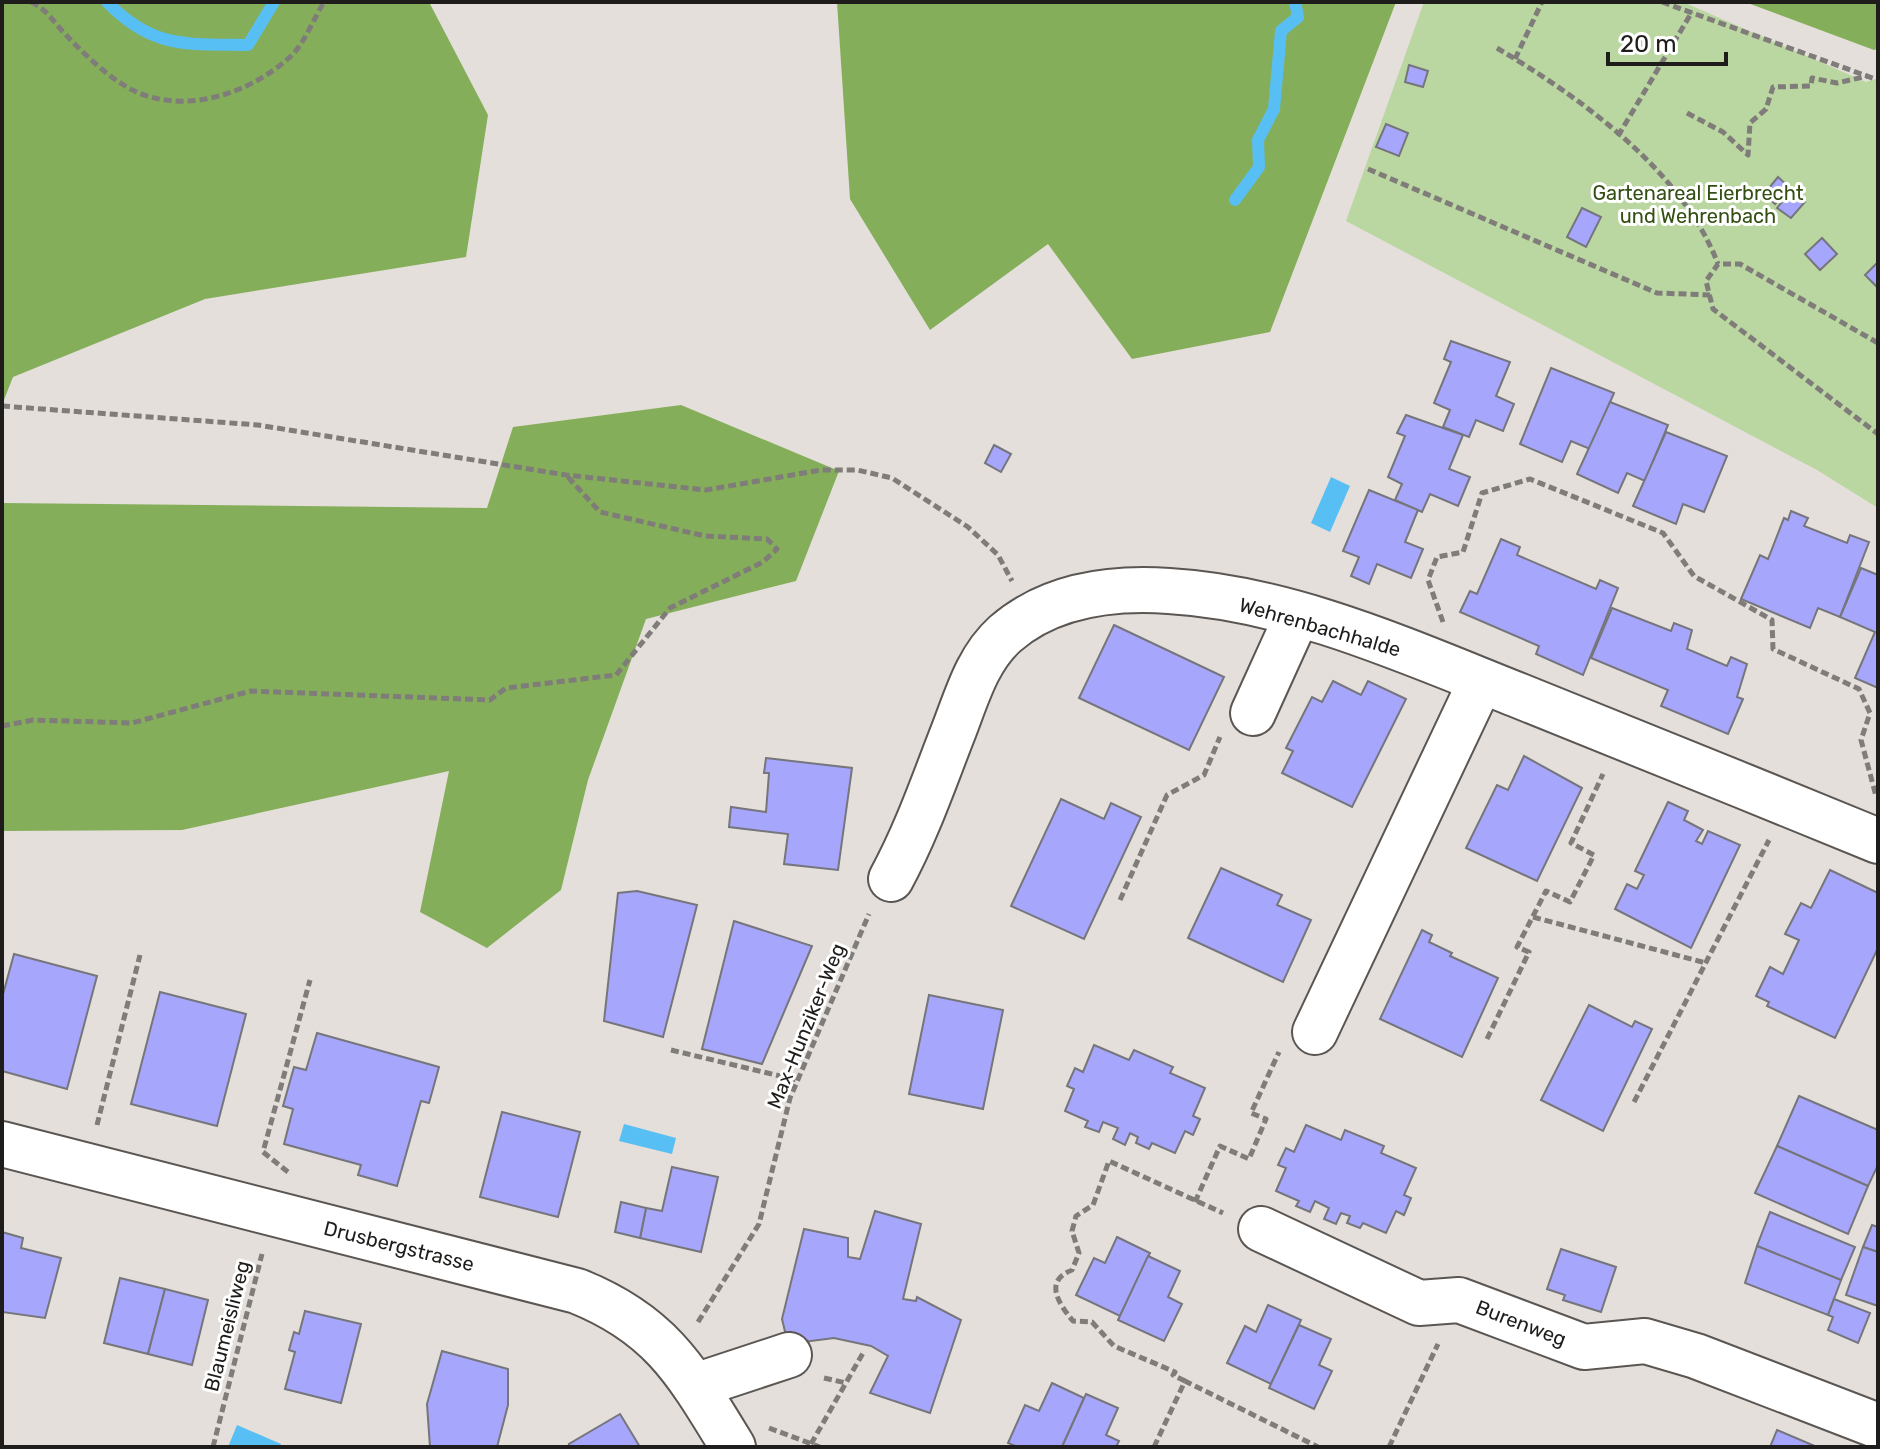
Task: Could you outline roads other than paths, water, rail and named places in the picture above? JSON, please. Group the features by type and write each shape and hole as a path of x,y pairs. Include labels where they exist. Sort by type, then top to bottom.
{"street":[{"name":"Wehrenbachhalde","path":"891,879 908,848 981,663 1002,637 1029,615 1086,594 1169,591 1261,605 1355,633 1878,841"},
{"path":"1253,713 1297,616"},
{"path":"1315,1032 1461,673"},
{"name":"Drusbergstrasse","path":"2,1144 577,1291 632,1317 686,1373 733,1447"},
{"name":"Burenweg","path":"1261,1229 1419,1303 1459,1300 1584,1347 1645,1341 1878,1426"},
{"path":"686,1373 789,1355"}],"water":[{"path":"1331,477 1350,486 1330,532 1311,523"},
{"path":"624,1124 676,1138 672,1154 619,1141"},
{"path":"237,1425 281,1444 280,1447 228,1447"}],"waterway":[{"path":"107,2 124,17 155,36 188,43 248,45 274,2"},
{"path":"1235,200 1259,167 1258,140 1274,109 1281,31 1298,17 1295,2"}],"park label":[{"name":"Gartenareal Eierbrecht und Wehrenbach","path":"1698,204"}]}
